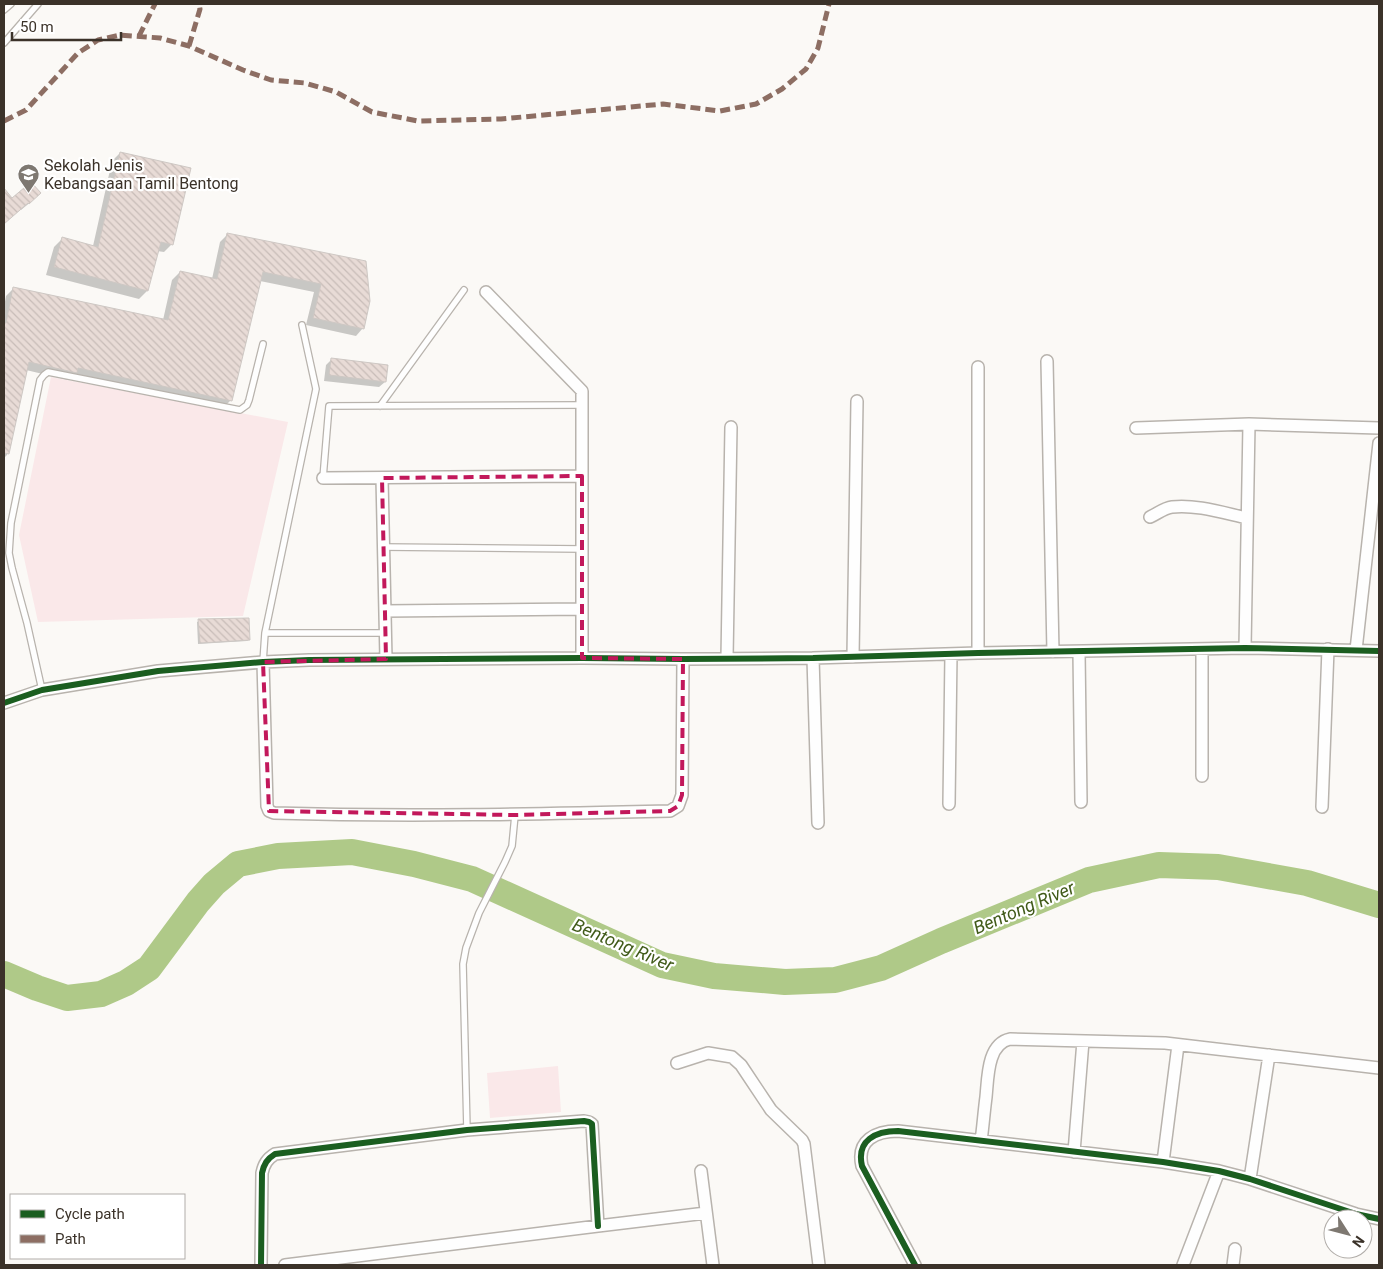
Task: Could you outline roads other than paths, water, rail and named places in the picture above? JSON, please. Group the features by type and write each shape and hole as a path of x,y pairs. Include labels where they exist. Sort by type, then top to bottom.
{"street":[{"path":"486,292 582,391 582,658"},
{"path":"1047,361 1053,652"},
{"path":"978,367 978,653"},
{"path":"853,656 857,401"},
{"path":"1136,428 1249,424 1379,428"},
{"path":"1245,648 1249,424"},
{"path":"727,658 731,427"},
{"path":"1356,650 1379,442"},
{"path":"323,478 582,476"},
{"path":"382,478 386,659"},
{"path":"1150,517 1171,507 1180,507 1210,510 1247,518"},
{"path":"385,611 582,609"},
{"path":"4,703 42,690 158,671 310,660 813,658 1245,648 1379,651"},
{"path":"1202,649 1202,776"},
{"path":"1322,807 1328,649"},
{"path":"1079,652 1081,802"},
{"path":"949,804 951,654"},
{"path":"813,658 818,823"},
{"path":"263,662 267,803 269,811 274,813 370,816 515,815 670,811 678,806 682,795 683,659"},
{"path":"981,1141 990,1064 996,1048 1007,1039 1165,1043 1379,1068"},
{"path":"1074,1152 1083,1041"},
{"path":"1162,1162 1178,1045"},
{"path":"677,1063 708,1053 732,1057 741,1065 771,1110 800,1136 804,1144 819,1265"},
{"path":"1250,1179 1268,1055"},
{"path":"261,1265 262,1173 269,1158 275,1154 467,1130 584,1122 592,1124 598,1226"},
{"path":"916,1265 862,1166 860,1158 863,1144 874,1135 887,1131 1162,1162 1219,1171 1250,1179 1356,1214 1379,1219"},
{"path":"701,1171 713,1265"},
{"path":"1183,1265 1219,1171"},
{"path":"285,1265 706,1214"},
{"path":"1233,1265 1235,1249"}],"lane":[{"path":"4,10 11,4"},
{"path":"4,43 38,4"},
{"path":"380,406 464,290"},
{"path":"263,662 265,634 316,389 302,325"},
{"path":"42,690 9,553 11,523 40,380 48,372 240,410 247,405 263,344"},
{"path":"323,478 328,406 582,405"},
{"path":"383,547 582,549"},
{"path":"265,634 385,633"},
{"path":"467,1130 463,964 466,948 479,913 505,862 513,838 515,815"}],"waterway":[{"name":"Bentong River","path":"4,974 67,998 101,994 126,983 149,968 198,902 214,884 238,864 278,856 352,852 414,864 472,879 662,965 714,976 785,982 835,980 881,968 1089,880 1159,865 1218,867 1307,883 1379,905"}],"place":[{"name":"Sekolah Jenis Kebangsaan Tamil Bentong","path":"28,193"}]}
